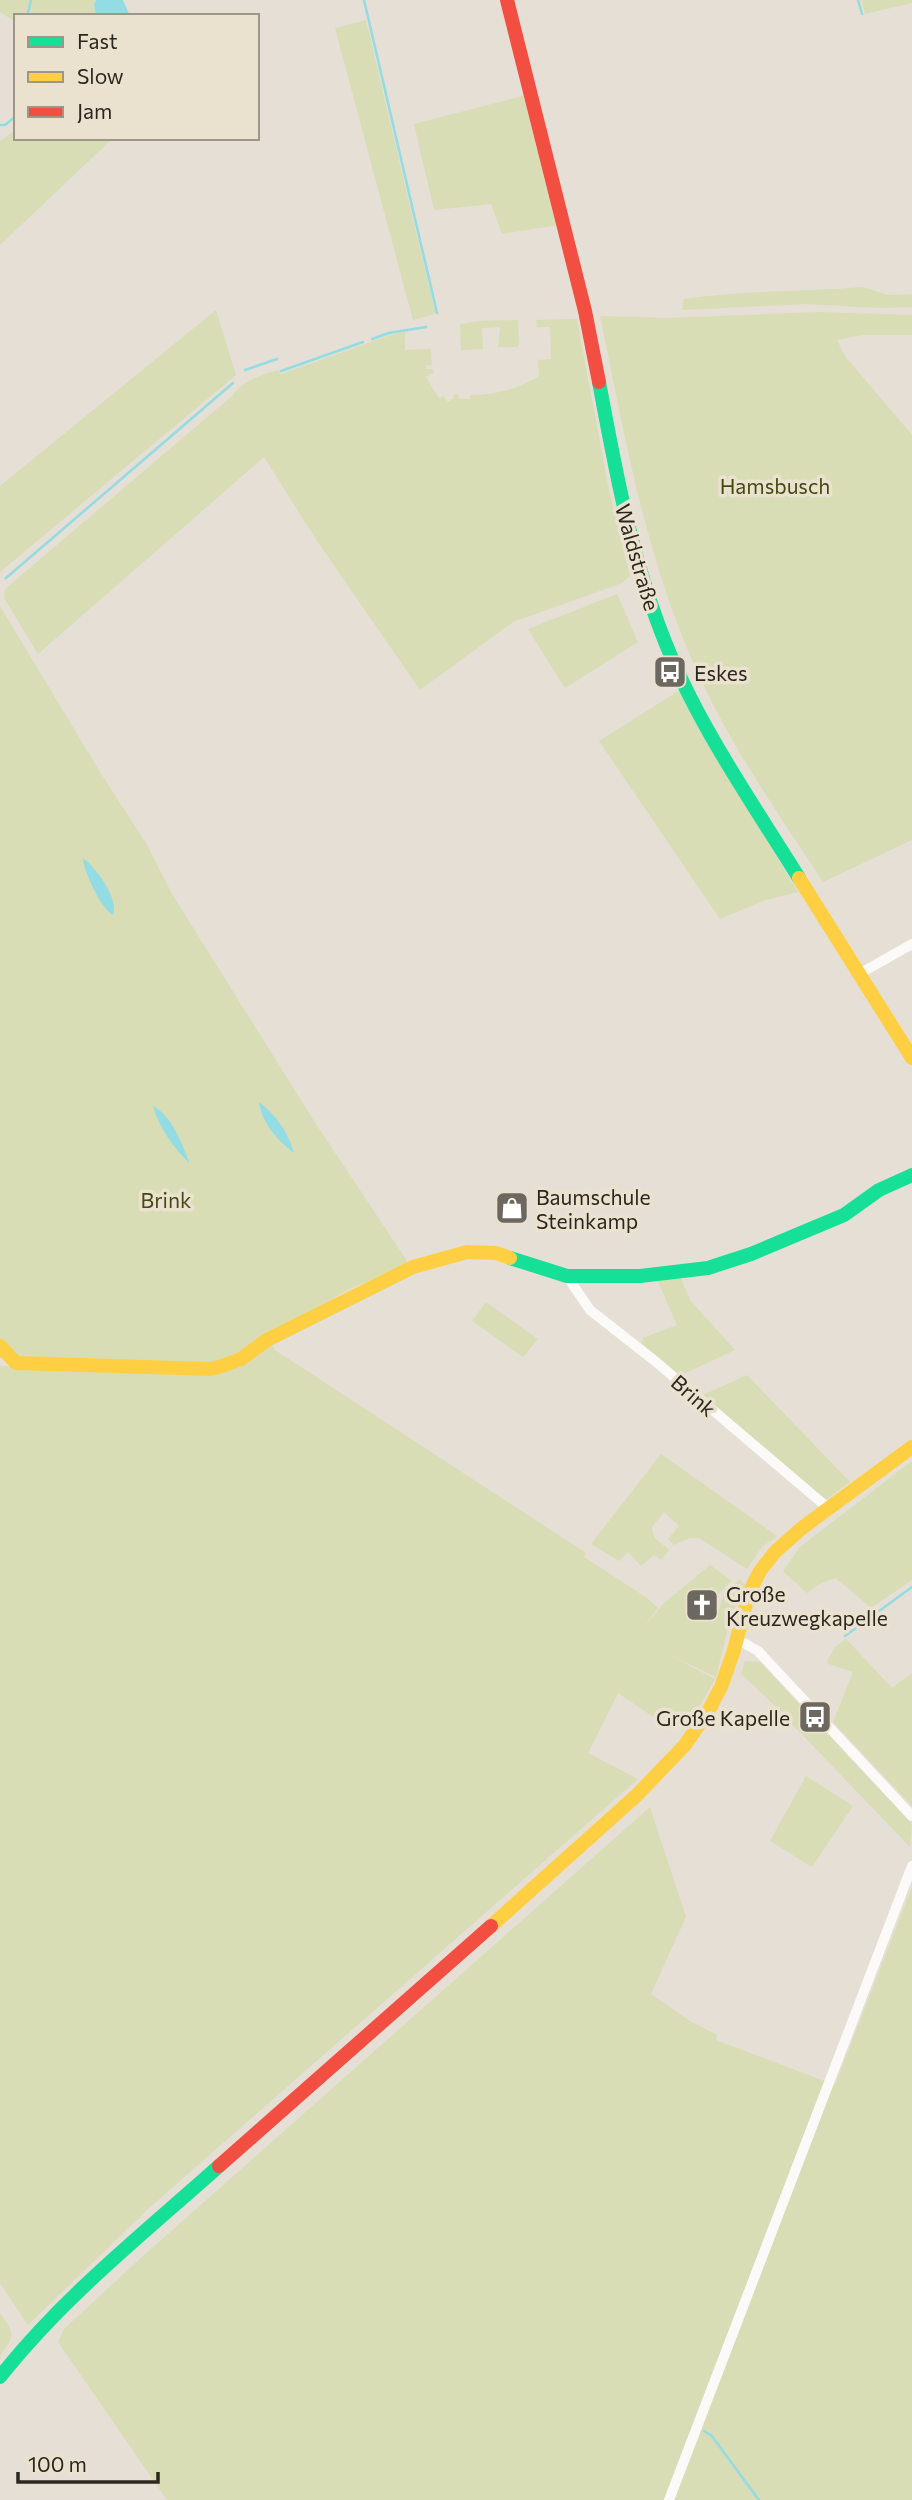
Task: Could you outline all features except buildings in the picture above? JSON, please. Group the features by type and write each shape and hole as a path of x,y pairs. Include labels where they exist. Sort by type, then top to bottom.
{"street":[{"name":"Waldstraße","path":"508,0 585,311 625,519 654,614 682,681 718,749 912,1058"},
{"path":"859,974 912,944"},
{"path":"0,1346 16,1363 210,1369 233,1365 267,1340 413,1266 467,1252 496,1253 567,1276 640,1276 694,1271 723,1264 844,1215 879,1190 912,1175"},
{"name":"Brink","path":"567,1276 590,1310 646,1353 828,1508"},
{"path":"0,2377 31,2338 68,2301 653,1781 694,1736 718,1696 748,1594 763,1566 788,1539 912,1447"},
{"path":"736,1641 758,1651 912,1816"},
{"path":"669,2500 912,1866"}],"green space":[{"path":"0,0 96,0 96,14 14,14 14,21 0,12"},
{"path":"861,0 912,0 912,3 865,14"},
{"path":"366,20 435,312 413,320 335,28"},
{"path":"526,95 558,225 502,234 491,204 434,210 414,124"},
{"path":"14,131 14,140 111,140 0,245 0,141"},
{"path":"863,287 888,295 912,294 912,307 806,304 682,310 684,299 706,296"},
{"path":"216,310 236,375 0,572 0,486"},
{"name":"Hamsbusch","path":"819,312 912,315 912,335 862,335 837,340 845,356 912,435 912,840 823,882 756,780 725,727 680,630 664,587 639,497 600,316 668,318"},
{"path":"577,319 609,490 630,576 622,583 513,622 420,690 315,538 264,457 38,654 4,598 5,589 252,379 278,370 281,374 405,332 405,350 431,349 432,365 426,366 426,369 432,369 434,372 426,377 439,398 443,396 448,402 454,398 453,395 458,394 459,399 470,399 470,395 506,390 539,376 538,360 551,359 550,327 537,327 536,320"},
{"path":"518,320 517,347 498,347 500,327 482,328 483,349 461,350 460,324"},
{"path":"617,594 638,642 565,688 528,629"},
{"name":"Brink","path":"0,606 146,843 172,894 314,1121 409,1264 347,1290 226,1367 0,1358"},
{"path":"680,690 699,729 798,892 766,900 720,919 599,741"},
{"path":"680,1276 690,1300 735,1350 679,1376 641,1344 643,1338 677,1325 656,1277"},
{"path":"486,1302 538,1339 523,1357 472,1321"},
{"path":"271,1344 275,1350 586,1553 584,1557 647,1598 658,1608 641,1630 664,1603 710,1565 732,1581 718,1594 714,1587 710,1587 706,1597 698,1595 693,1599 698,1613 705,1613 709,1617 719,1609 724,1594 740,1579 745,1586 731,1616 716,1677 665,1653 715,1679 690,1723 652,1716 618,1693 588,1753 638,1779 149,2208 28,2325 0,2283 0,1366 197,1374"},
{"path":"747,1375 850,1482 825,1500 701,1396"},
{"path":"661,1454 777,1536 762,1547 747,1569 699,1538 690,1538 674,1545 668,1539 679,1526 664,1512 652,1527 654,1537 669,1550 661,1560 654,1555 641,1566 628,1552 619,1561 591,1544"},
{"path":"912,1461 912,1580 871,1608 836,1578 821,1583 807,1593 783,1571 800,1547"},
{"path":"846,1639 892,1688 912,1673 912,1806 833,1722 853,1672 826,1663 836,1646"},
{"path":"745,1661 760,1662 912,1824 910,1847 741,1674"},
{"path":"806,1776 853,1806 812,1867 770,1841"},
{"path":"650,1807 686,1917 651,1994 690,2021 717,2035 716,2040 835,2085 912,1887 912,2500 167,2500 58,2342 64,2329"},
{"path":"0,2313 11,2330 11,2339 0,2356"}],"water":[{"path":"96,0 123,0 129,14 96,14"},
{"path":"83,858 100,876 110,892 113,915 103,906 94,890"},
{"path":"259,1102 281,1124 294,1153 271,1130 263,1117"},
{"path":"153,1106 171,1124 190,1164 168,1137"}],"waterway":[{"path":"28,14 31,0"},
{"path":"364,0 437,313"},
{"path":"858,0 862,14"},
{"path":"0,125 5,125 14,118"},
{"path":"372,339 389,333 426,327"},
{"path":"281,371 363,342"},
{"path":"245,370 277,359"},
{"path":"6,578 233,383"},
{"path":"845,1636 912,1587"},
{"path":"704,2431 711,2435 759,2500"}],"traffic: fast":[{"path":"599,382 632,540 662,634 707,729 799,878"},
{"path":"510,1258 567,1276 640,1276 708,1268 751,1254 844,1215 879,1190 912,1175"},
{"path":"0,2377 77,2293 219,2166"}],"traffic: slow":[{"path":"799,878 912,1058"},
{"path":"0,1346 16,1363 210,1369 241,1359 267,1340 413,1267 467,1252 496,1253 510,1258"},
{"path":"491,1926 637,1795 685,1745 721,1687 749,1593 760,1571 775,1552 802,1528 912,1447"}],"traffic: jam":[{"path":"507,0 585,311 599,382"},
{"path":"219,2166 491,1926"}],"place":[{"name":"Eskes","path":"670,672"},
{"name":"Baumschule Steinkamp","path":"512,1208"},
{"name":"Große Kreuzwegkapelle","path":"702,1605"},
{"name":"Große Kapelle","path":"815,1717"}]}
